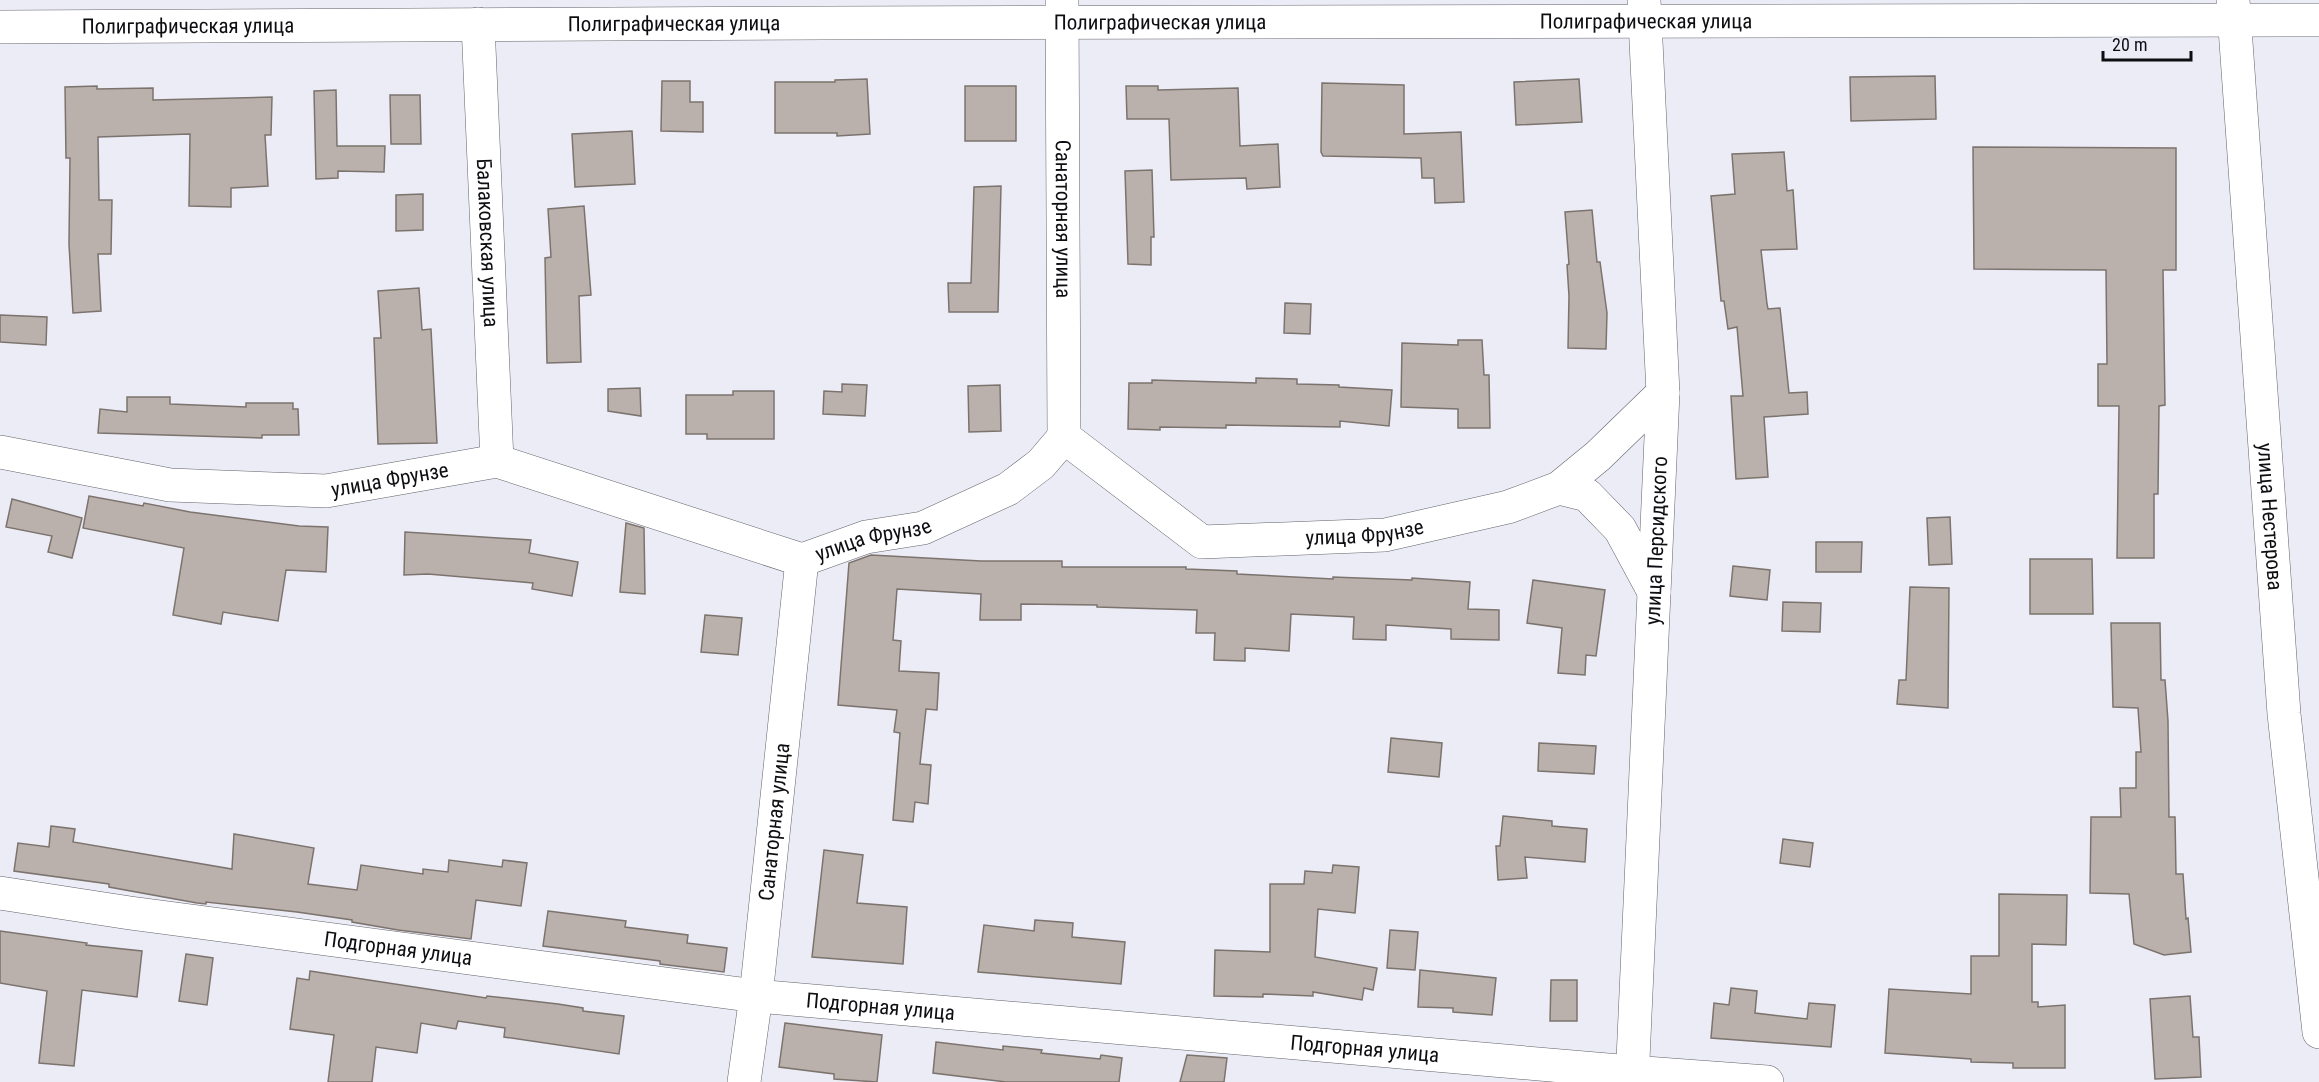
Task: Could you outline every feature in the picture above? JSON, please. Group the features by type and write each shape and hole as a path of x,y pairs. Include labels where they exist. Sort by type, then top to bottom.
{"street":[{"name":"Полиграфическая улица","path":"0,27 478,24 1063,11 2233,10 2319,20"},
{"name":"улица Нестерова","path":"2233,10 2284,714 2319,1032"},
{"name":"Санаторная улица","path":"1063,11 1064,437"},
{"name":"улица Персидского","path":"1631,1077 1663,393 1644,11"},
{"name":"Балаковская улица","path":"478,24 497,461"},
{"name":"улица Фрунзе","path":"0,452 170,485 326,491 497,461 802,560 866,537 923,528 1008,489 1041,465 1064,437 1202,542 1385,535 1508,507 1559,488 1598,456 1663,393"},
{"path":"1559,488 1587,495 1620,529 1654,592"},
{"name":"Санаторная улица","path":"744,1082 756,996 802,560"},
{"name":"Подгорная улица","path":"0,893 130,913 756,996 1631,1077 1767,1082"}],"building":[{"path":"1935,76 1936,119 1851,121 1850,77"},
{"path":"867,79 870,134 837,136 837,133 775,133 775,82 835,82 835,80"},
{"path":"1579,79 1582,122 1516,125 1514,82"},
{"path":"662,81 690,81 690,102 703,102 703,132 661,131"},
{"path":"1322,83 1404,85 1404,134 1461,132 1464,202 1435,203 1434,178 1422,178 1421,158 1323,156 1321,152"},
{"path":"97,86 97,89 153,88 153,100 272,97 271,135 265,135 268,186 231,188 231,207 189,206 190,134 98,137 99,200 112,200 111,254 98,254 101,311 73,313 69,244 70,158 66,158 65,87"},
{"path":"965,86 1016,86 1016,141 965,141"},
{"path":"1126,86 1158,86 1158,90 1238,88 1240,146 1278,144 1280,187 1247,189 1246,178 1171,180 1169,119 1127,119"},
{"path":"336,90 337,146 385,146 384,172 338,171 338,178 316,179 314,91"},
{"path":"390,95 420,95 421,144 391,144"},
{"path":"632,131 635,184 575,187 572,134"},
{"path":"1973,147 2176,148 2176,270 2163,270 2165,405 2159,406 2158,494 2154,494 2154,558 2117,558 2119,406 2098,406 2098,364 2107,364 2106,270 1974,269"},
{"path":"1784,152 1787,191 1793,190 1797,249 1761,250 1768,309 1780,308 1789,393 1807,392 1808,414 1764,417 1768,477 1736,479 1731,396 1743,396 1737,327 1728,329 1724,301 1721,301 1711,196 1735,194 1732,154"},
{"path":"1152,170 1154,237 1151,237 1151,265 1128,264 1125,171"},
{"path":"1001,186 998,312 949,312 948,283 971,283 974,187"},
{"path":"423,194 423,230 396,231 396,195"},
{"path":"584,206 591,295 579,296 581,362 547,363 545,258 551,257 548,209"},
{"path":"1592,210 1597,262 1600,262 1607,313 1606,349 1568,348 1567,265 1569,264 1565,212"},
{"path":"419,288 422,330 431,329 437,443 378,444 374,338 381,338 378,291"},
{"path":"1285,303 1311,304 1310,334 1284,333"},
{"path":"0,315 47,317 46,345 0,342"},
{"path":"1458,340 1482,340 1484,375 1489,375 1490,428 1458,428 1458,409 1401,407 1402,343 1458,345"},
{"path":"1256,378 1297,379 1297,384 1392,390 1389,426 1340,421 1340,427 1226,425 1226,428 1128,429 1129,383 1152,383 1152,380 1256,383"},
{"path":"842,384 867,385 865,416 823,414 824,391 842,392"},
{"path":"1000,385 1001,431 969,432 968,386"},
{"path":"640,388 641,416 608,411 608,389"},
{"path":"733,391 774,391 774,439 707,439 707,434 686,434 686,395 733,395"},
{"path":"127,397 170,397 170,404 246,407 246,403 293,403 293,409 298,409 299,435 262,435 262,438 98,433 100,409 127,412"},
{"path":"89,496 143,506 144,503 190,512 299,526 328,527 326,572 286,570 278,621 223,612 221,624 173,615 184,548 83,528"},
{"path":"12,499 82,518 72,558 48,552 52,536 6,527"},
{"path":"1950,517 1952,564 1929,565 1927,518"},
{"path":"626,523 644,528 645,594 620,592"},
{"path":"405,532 531,540 529,553 578,562 572,596 532,589 533,583 428,574 404,575"},
{"path":"1816,542 1862,542 1861,572 1816,572"},
{"path":"871,555 981,561 1062,561 1062,567 1186,567 1186,569 1237,571 1237,574 1333,579 1333,577 1412,580 1412,578 1470,582 1468,609 1499,610 1499,640 1451,639 1451,629 1386,625 1386,640 1353,639 1354,617 1291,614 1289,651 1245,648 1245,661 1214,660 1215,633 1196,633 1197,610 1021,604 1021,620 980,620 981,594 897,589 893,640 901,641 899,671 939,673 937,710 926,709 920,764 931,765 928,804 915,802 913,822 893,820 900,733 894,732 897,710 838,705 849,563"},
{"path":"2030,559 2092,559 2093,614 2030,614"},
{"path":"1733,566 1770,570 1767,600 1730,596"},
{"path":"1533,580 1605,590 1596,656 1586,655 1585,675 1558,673 1562,628 1527,623"},
{"path":"1910,587 1949,588 1948,708 1897,704 1899,680 1906,680"},
{"path":"1783,602 1821,603 1820,632 1782,631"},
{"path":"705,615 742,618 738,655 701,652"},
{"path":"2111,623 2160,623 2161,680 2165,680 2168,721 2169,817 2175,817 2176,874 2183,874 2191,952 2164,955 2134,944 2129,894 2090,893 2091,817 2121,817 2120,788 2136,788 2136,752 2141,752 2138,708 2113,707"},
{"path":"1391,738 1442,743 1439,777 1388,772"},
{"path":"1539,743 1596,746 1594,774 1538,771"},
{"path":"1503,816 1552,821 1552,826 1587,829 1585,862 1525,857 1527,878 1498,880 1496,846 1500,846"},
{"path":"51,826 75,829 73,842 232,869 234,834 314,848 308,884 357,890 361,865 423,874 423,869 448,872 449,860 502,867 503,860 527,863 521,906 476,900 471,939 398,930 297,912 206,902 206,904 197,903 109,887 109,884 14,871 18,843 49,847"},
{"path":"1783,839 1813,843 1810,867 1780,863"},
{"path":"824,850 863,855 857,903 907,907 903,964 812,957"},
{"path":"1333,865 1359,867 1355,913 1318,909 1315,957 1377,968 1373,990 1364,988 1362,1000 1313,992 1313,996 1263,994 1263,997 1214,996 1215,950 1270,952 1270,884 1304,884 1305,871 1332,873"},
{"path":"1999,894 2067,895 2066,945 2032,944 2032,1002 2038,1002 2038,1007 2065,1005 2065,1068 2013,1068 2013,1063 1971,1062 1971,1059 1885,1053 1889,989 1971,994 1971,956 1999,956"},
{"path":"548,911 626,921 625,927 688,935 687,943 727,948 724,972 543,946"},
{"path":"1035,920 1073,923 1072,937 1125,942 1121,984 978,972 984,925 1034,931"},
{"path":"1390,930 1418,932 1415,970 1387,968"},
{"path":"0,931 87,943 86,945 142,951 137,997 82,990 74,1066 39,1063 47,991 0,983"},
{"path":"186,954 213,958 207,1005 179,1001"},
{"path":"1420,970 1496,978 1492,1015 1453,1012 1453,1008 1418,1007"},
{"path":"310,971 486,998 487,996 558,1004 583,1008 583,1011 624,1016 619,1054 504,1037 505,1028 458,1021 456,1029 421,1023 417,1053 376,1047 372,1082 328,1082 334,1035 290,1029 297,978 309,980"},
{"path":"1551,980 1577,980 1577,1021 1550,1021"},
{"path":"1731,988 1757,991 1755,1013 1807,1019 1809,1003 1835,1005 1831,1047 1711,1038 1714,1003 1729,1005"},
{"path":"2190,996 2193,1037 2199,1037 2201,1077 2155,1079 2150,999"},
{"path":"785,1023 882,1035 877,1082 834,1079 834,1074 779,1067"},
{"path":"936,1042 1003,1050 1003,1046 1042,1050 1041,1053 1100,1059 1101,1055 1122,1058 1119,1082 1006,1082 933,1073"},
{"path":"1187,1055 1227,1058 1224,1082 1180,1082"}]}
